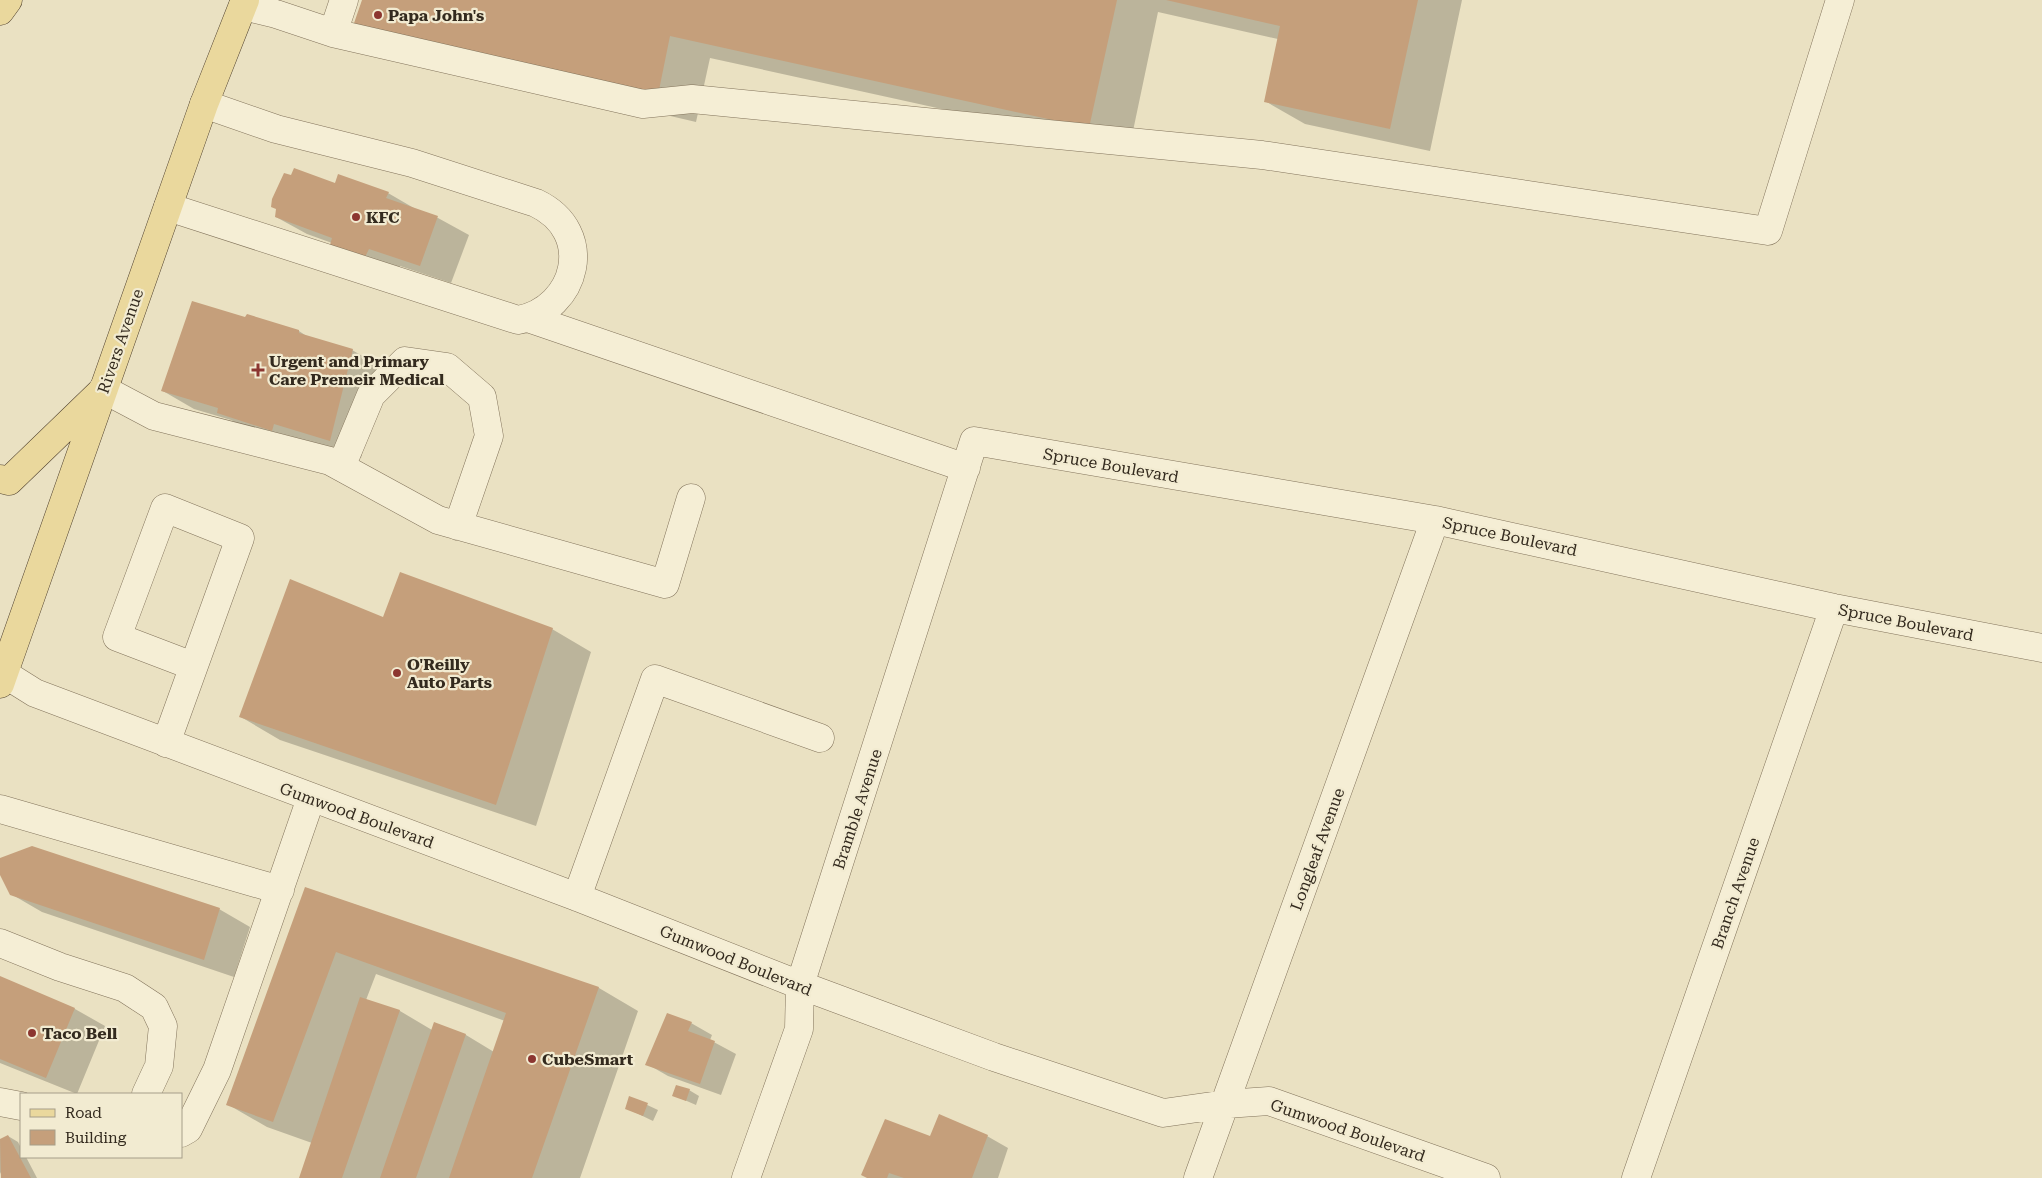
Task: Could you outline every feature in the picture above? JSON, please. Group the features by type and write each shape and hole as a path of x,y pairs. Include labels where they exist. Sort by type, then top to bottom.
{"main road":[{"path":"0,11 8,0"},
{"name":"Rivers Avenue","path":"1,676 204,104 244,3"},
{"path":"0,479 8,481 103,389"}],"street":[{"path":"333,33 344,0"},
{"path":"244,3 333,33 643,104 692,99 1262,155 1768,231 1840,0"},
{"path":"204,104 276,129 412,163 536,203 550,210 563,223 569,234 574,250 572,268 563,288 549,306 523,319"},
{"path":"168,207 523,319 966,468"},
{"path":"341,467 370,394 405,361 447,367 482,397 489,436 458,526"},
{"path":"103,389 154,416 330,461 438,520 665,584 691,498"},
{"name":"Bramble Avenue","path":"746,1178 799,1030 800,985 974,441"},
{"name":"Spruce Boulevard","path":"974,441 1435,520 1834,608 2042,648"},
{"path":"166,743 240,538 165,508 117,636 193,666"},
{"name":"Longleaf Avenue","path":"1198,1178 1435,520"},
{"name":"Branch Avenue","path":"1636,1178 1834,608"},
{"name":"Gumwood Boulevard","path":"1,676 34,693 577,897 800,985 994,1057 1163,1112 1269,1101 1486,1178"},
{"path":"577,897 655,679 820,738"},
{"path":"182,1132 188,1129 194,1112 217,1070 311,798"},
{"path":"0,809 280,890"},
{"path":"0,943 125,988 154,1007 163,1026 159,1066 146,1093"},
{"path":"0,1102 20,1106"}],"building":[{"path":"362,0 1117,0 1089,128 670,36 657,100 352,29"},
{"path":"1166,0 1418,0 1390,129 1264,102 1280,26"},
{"name":"KFC","path":"294,168 335,183 338,174 389,192 386,198 438,216 420,266 369,249 365,257 330,245 332,238 275,217 276,209 271,207 272,199 284,173 291,175"},
{"name":"Urgent and Primary Care Premeir Medical","path":"192,301 245,317 247,314 299,330 299,333 353,349 330,441 274,424 272,431 217,413 218,408 161,391"},
{"name":"O'Reilly Auto Parts","path":"400,572 553,628 496,805 239,717 290,579 383,617"},
{"path":"32,846 220,908 204,960 10,895 0,875 0,858"},
{"name":"CubeSmart","path":"305,887 599,987 532,1178 449,1178 506,1013 336,952 273,1122 226,1105"},
{"name":"Taco Bell","path":"0,976 75,1008 46,1078 0,1059"},
{"path":"360,997 400,1010 342,1178 299,1178"},
{"path":"667,1013 692,1022 688,1031 715,1041 700,1084 645,1065"},
{"path":"434,1022 466,1034 416,1178 380,1178"},
{"path":"676,1085 690,1089 686,1101 672,1096"},
{"path":"629,1096 648,1103 643,1116 625,1109"},
{"path":"939,1114 988,1135 972,1178 904,1178 889,1173 887,1178 867,1178 861,1175 885,1119 930,1136"},
{"path":"8,1135 31,1178 1,1178 0,1139"}],"place":[{"name":"Papa John's","path":"378,15"},
{"name":"KFC","path":"356,217"},
{"name":"Urgent and Primary Care Premeir Medical","path":"258,370"},
{"name":"O'Reilly Auto Parts","path":"397,673"},
{"name":"Taco Bell","path":"32,1033"},
{"name":"CubeSmart","path":"532,1059"}]}
